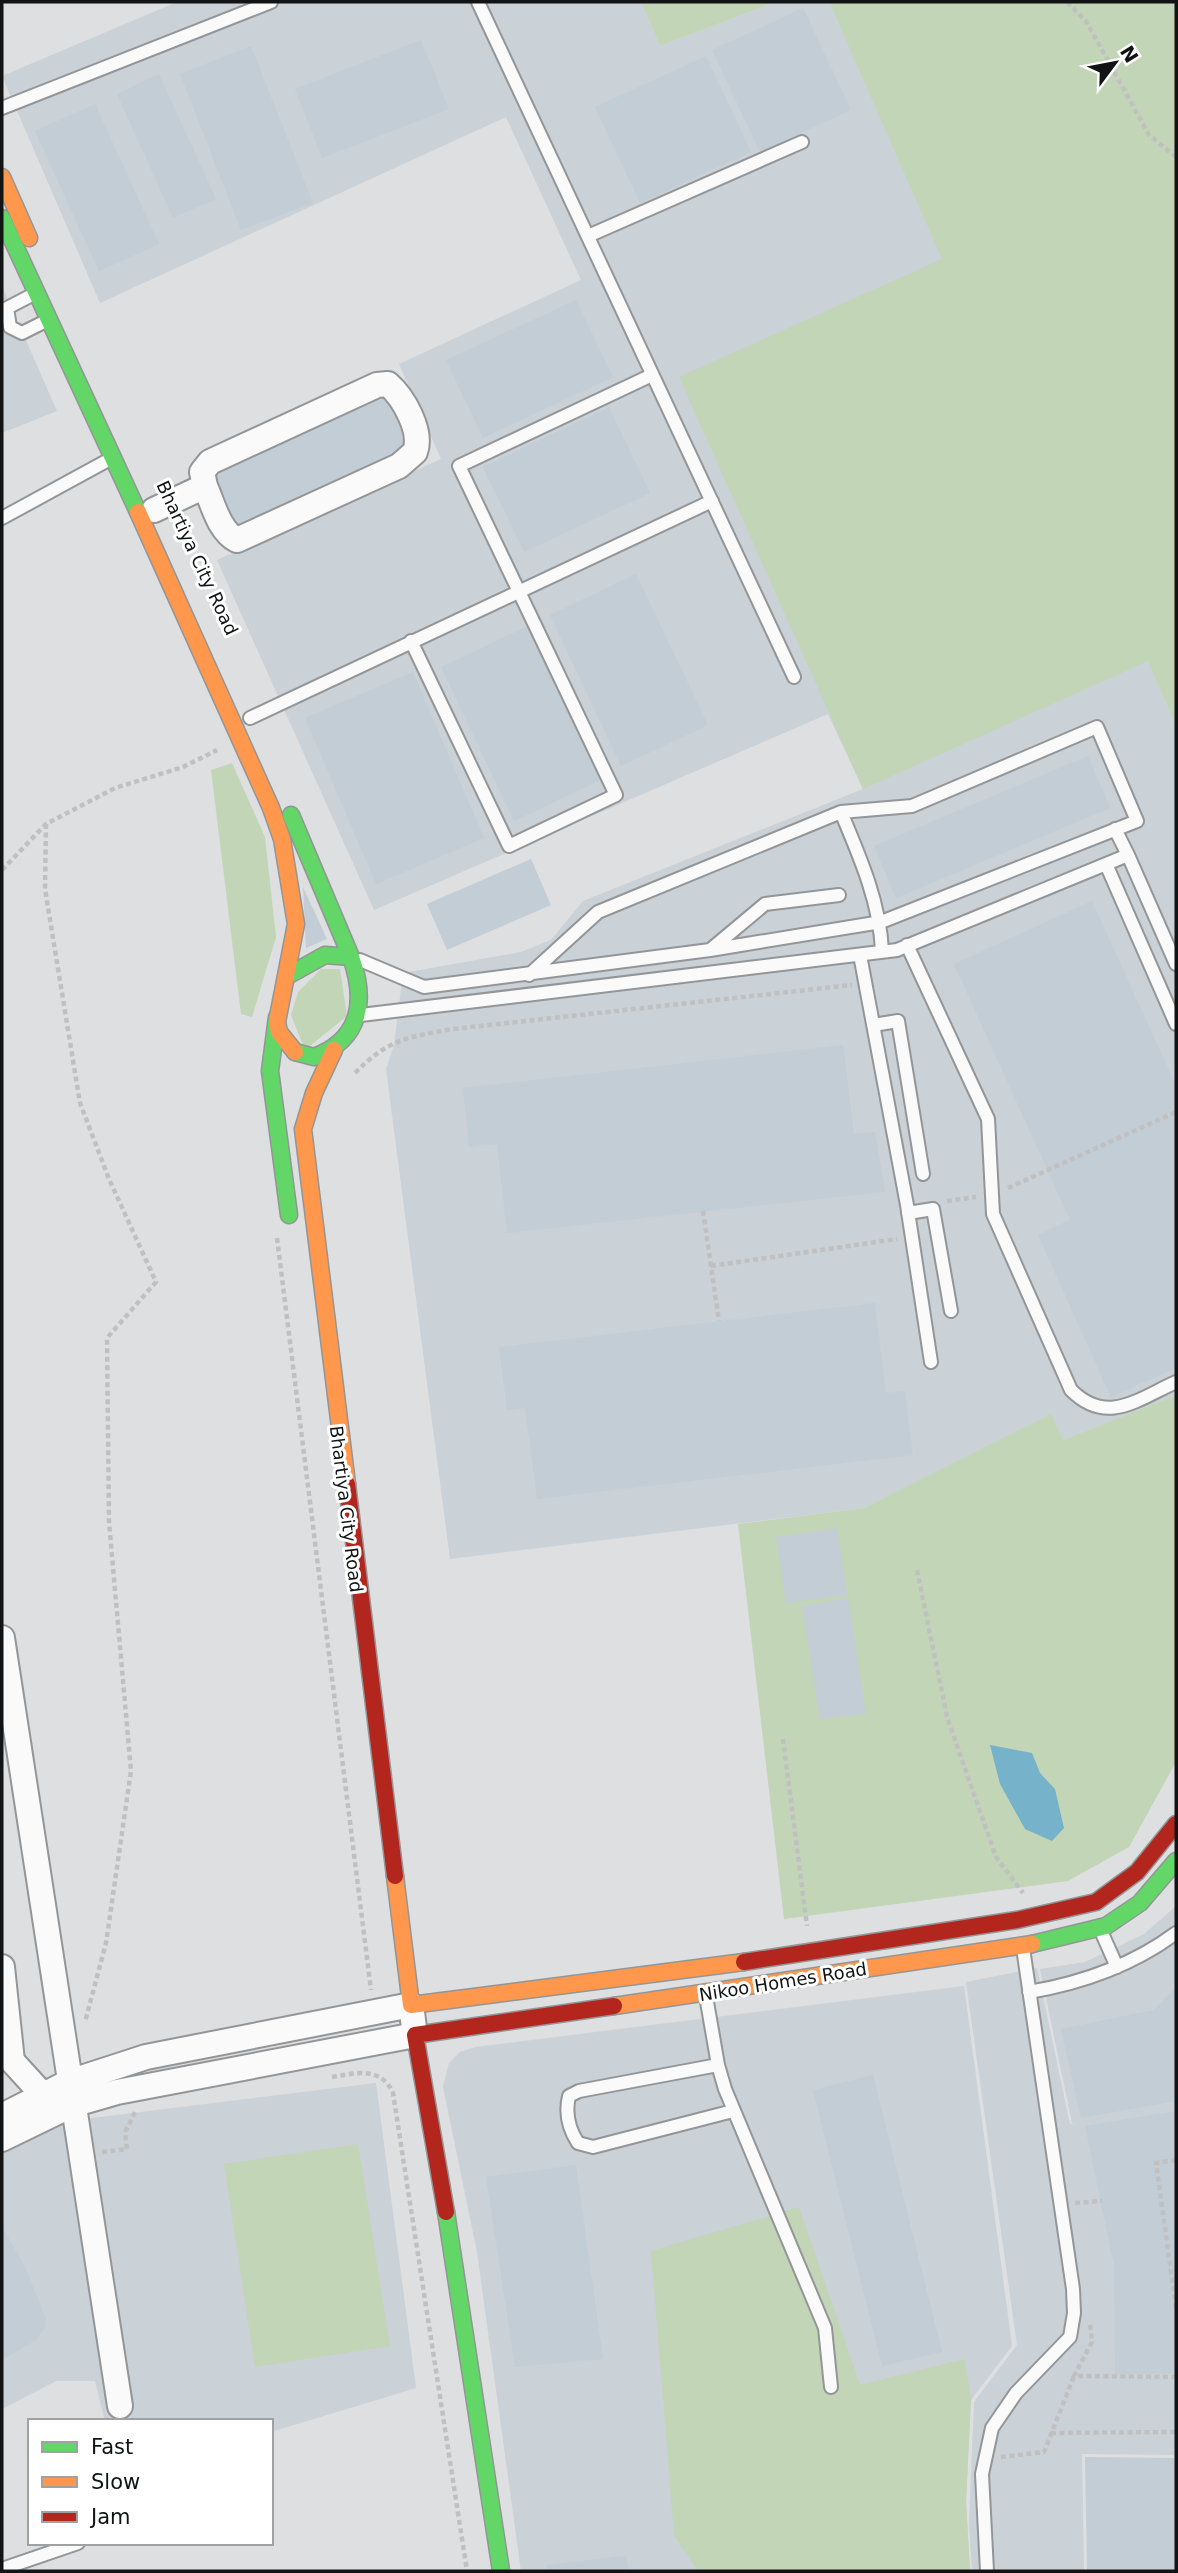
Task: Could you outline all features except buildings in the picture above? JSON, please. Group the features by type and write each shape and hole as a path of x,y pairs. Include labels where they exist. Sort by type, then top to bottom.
{"street":[{"name":"Bhartiya City Road","path":"2,177 215,643"},
{"name":"Bhartiya City Road","path":"2,218 114,457 279,830 296,924 289,975 277,1016 270,1071 292,1238"},
{"path":"388,384 396,391 418,436 415,452 399,466 237,540 224,528 205,486 202,472 210,463 377,385 388,384"},
{"path":"154,510 205,486"},
{"path":"271,768 351,957 362,995 358,1015"},
{"path":"289,975 319,955 337,953 351,957"},
{"name":"Bhartiya City Road","path":"358,1015 349,1033 334,1050 313,1093 303,1129 391,2001"},
{"path":"277,1016 281,1037 295,1052 315,1056 334,1050"},
{"path":"2,1638 7,1742 70,2093 120,2406"},
{"name":"Nikoo Homes Road","path":"391,2001 702,1968 1017,1920 1096,1902 1137,1872 1176,1824"},
{"name":"Nikoo Homes Road","path":"403,2042 1023,1946 1100,1928 1140,1903 1176,1861"},
{"path":"2,1967 7,2065 43,2095"},
{"path":"2,2139 70,2093 146,2057 391,2001 454,2258 500,2571"},
{"path":"2,2116 43,2095 147,2085 403,2042"},
{"path":"407,2089 439,2262 455,2383"}],"lane":[{"path":"2,108 271,2"},
{"path":"478,2 794,677"},
{"path":"587,236 802,142"},
{"path":"37,293 7,308 5,322 12,330 22,332 50,319"},
{"path":"411,641 509,846 616,795 459,466 652,375"},
{"path":"2,517 114,457"},
{"path":"250,718 518,590 712,502"},
{"path":"351,957 424,987 529,975 710,950 881,922 1137,821 1097,727 912,806 841,812 598,912 529,975"},
{"path":"841,812 859,854 881,922 881,951"},
{"path":"1115,829 1176,964"},
{"path":"358,1015 860,956 907,946 1128,855"},
{"path":"1106,864 1176,1024"},
{"path":"710,950 765,904 839,895"},
{"path":"907,946 988,1119 993,1214 1071,1390 1086,1403 1114,1410 1176,1382"},
{"path":"860,956 908,1213 931,1362"},
{"path":"873,1025 898,1021 923,1174"},
{"path":"908,1213 933,1209 951,1311"},
{"path":"986,2571 982,2474 992,2428 1016,2393 1070,2337 1074,2314 1073,2289 1017,1920"},
{"path":"1100,1928 1117,1967"},
{"path":"1029,1992 1087,1980 1117,1967 1176,1933"},
{"path":"702,1968 718,2065 733,2111 825,2328 831,2387"},
{"path":"718,2065 579,2091 569,2096 566,2110 571,2133 578,2143 593,2147 733,2111"},
{"path":"2,2569 72,2545"}],"path":[{"path":"1067,2 1086,21 1149,135 1176,157"},
{"path":"2,870 46,824 115,788 183,767 226,745"},
{"path":"46,824 45,889 80,1103 109,1179 156,1282 107,1338 109,1522 131,1771 106,1943 82,2032"},
{"path":"348,1080 370,1057 402,1038 453,1029 855,984 857,997"},
{"path":"944,1201 992,1195 1176,1112"},
{"path":"703,1211 719,1321"},
{"path":"711,1266 897,1240 895,1229"},
{"path":"276,1231 391,2001"},
{"path":"918,1570 947,1717 996,1857 1030,1902"},
{"path":"783,1739 808,1935"},
{"path":"323,2078 369,2072 381,2077 393,2093 467,2571"},
{"path":"80,2155 127,2149 127,2124 144,2106"},
{"path":"1176,2160 1156,2163 1176,2308"},
{"path":"1075,2203 1102,2201"},
{"path":"995,2458 1044,2452 1074,2376"},
{"path":"1051,2433 1176,2432"}],"shaded area":[{"path":"177,2 641,2 660,46 775,2 829,2 943,259 1148,660 1176,726 1176,1395 1063,1440 1051,1415 864,1508 450,1559 386,1069 394,1045 403,973 521,952 551,940 583,901 863,789 828,714 374,910 217,560 441,459 399,364 581,280 506,117 100,303 2,76"},
{"path":"2,286 57,411 2,433"},
{"path":"1176,1906 1176,2455 1082,2454 1084,2571 972,2571 969,2523 974,2402 1017,2345 966,1982 1037,1968 1070,2124 1076,2123 1072,2123 1040,1969 1085,1962 1144,1934"},
{"path":"964,1986 1012,2346 971,2400 966,2501 970,2571 521,2571 477,2252 443,2087 449,2063 460,2052 475,2047"},
{"path":"376,2083 416,2388 273,2431 273,2419 104,2419 95,2381 56,2381 2,2409 2,2150 60,2122"}],"green space":[{"path":"641,2 775,2 660,46"},
{"path":"829,2 1176,2 1176,726 1148,661 863,789 679,377 942,259"},
{"path":"232,763 265,837 276,937 252,1017 241,1014 211,770"},
{"path":"321,969 340,969 347,1016 305,1050 291,1015 298,992"},
{"path":"1176,1395 1176,1762 1129,1847 1068,1881 784,1919 738,1524 864,1508 1051,1414 1063,1440"},
{"path":"358,2144 390,2346 255,2367 224,2164"},
{"path":"799,2207 860,2385 965,2359 971,2400 966,2501 970,2571 698,2571 674,2535 651,2251"}],"water":[{"path":"990,1745 1032,1753 1040,1773 1055,1789 1064,1828 1052,1841 1025,1829 1000,1784"}],"traffic: fast":[{"path":"2,218 138,512"},
{"path":"291,815 351,957"},
{"path":"289,975 325,955 351,957 358,988 356,1016 351,1029 342,1040 314,1057 295,1052"},
{"path":"277,1017 270,1071 289,1215"},
{"path":"1032,1944 1106,1926 1140,1903 1176,1861"},
{"path":"446,2212 501,2571"}],"traffic: slow":[{"path":"2,177 29,238"},
{"path":"138,512 271,808 282,839 296,924 277,1022 279,1032 295,1052"},
{"path":"334,1050 314,1093 303,1129 347,1484"},
{"path":"395,1876 411,2005 744,1962"},
{"path":"614,2006 1032,1944"}],"traffic: jam":[{"path":"347,1484 395,1876"},
{"path":"744,1962 1017,1920 1096,1902 1137,1872 1176,1824"},
{"path":"446,2212 415,2035 614,2006"}]}
